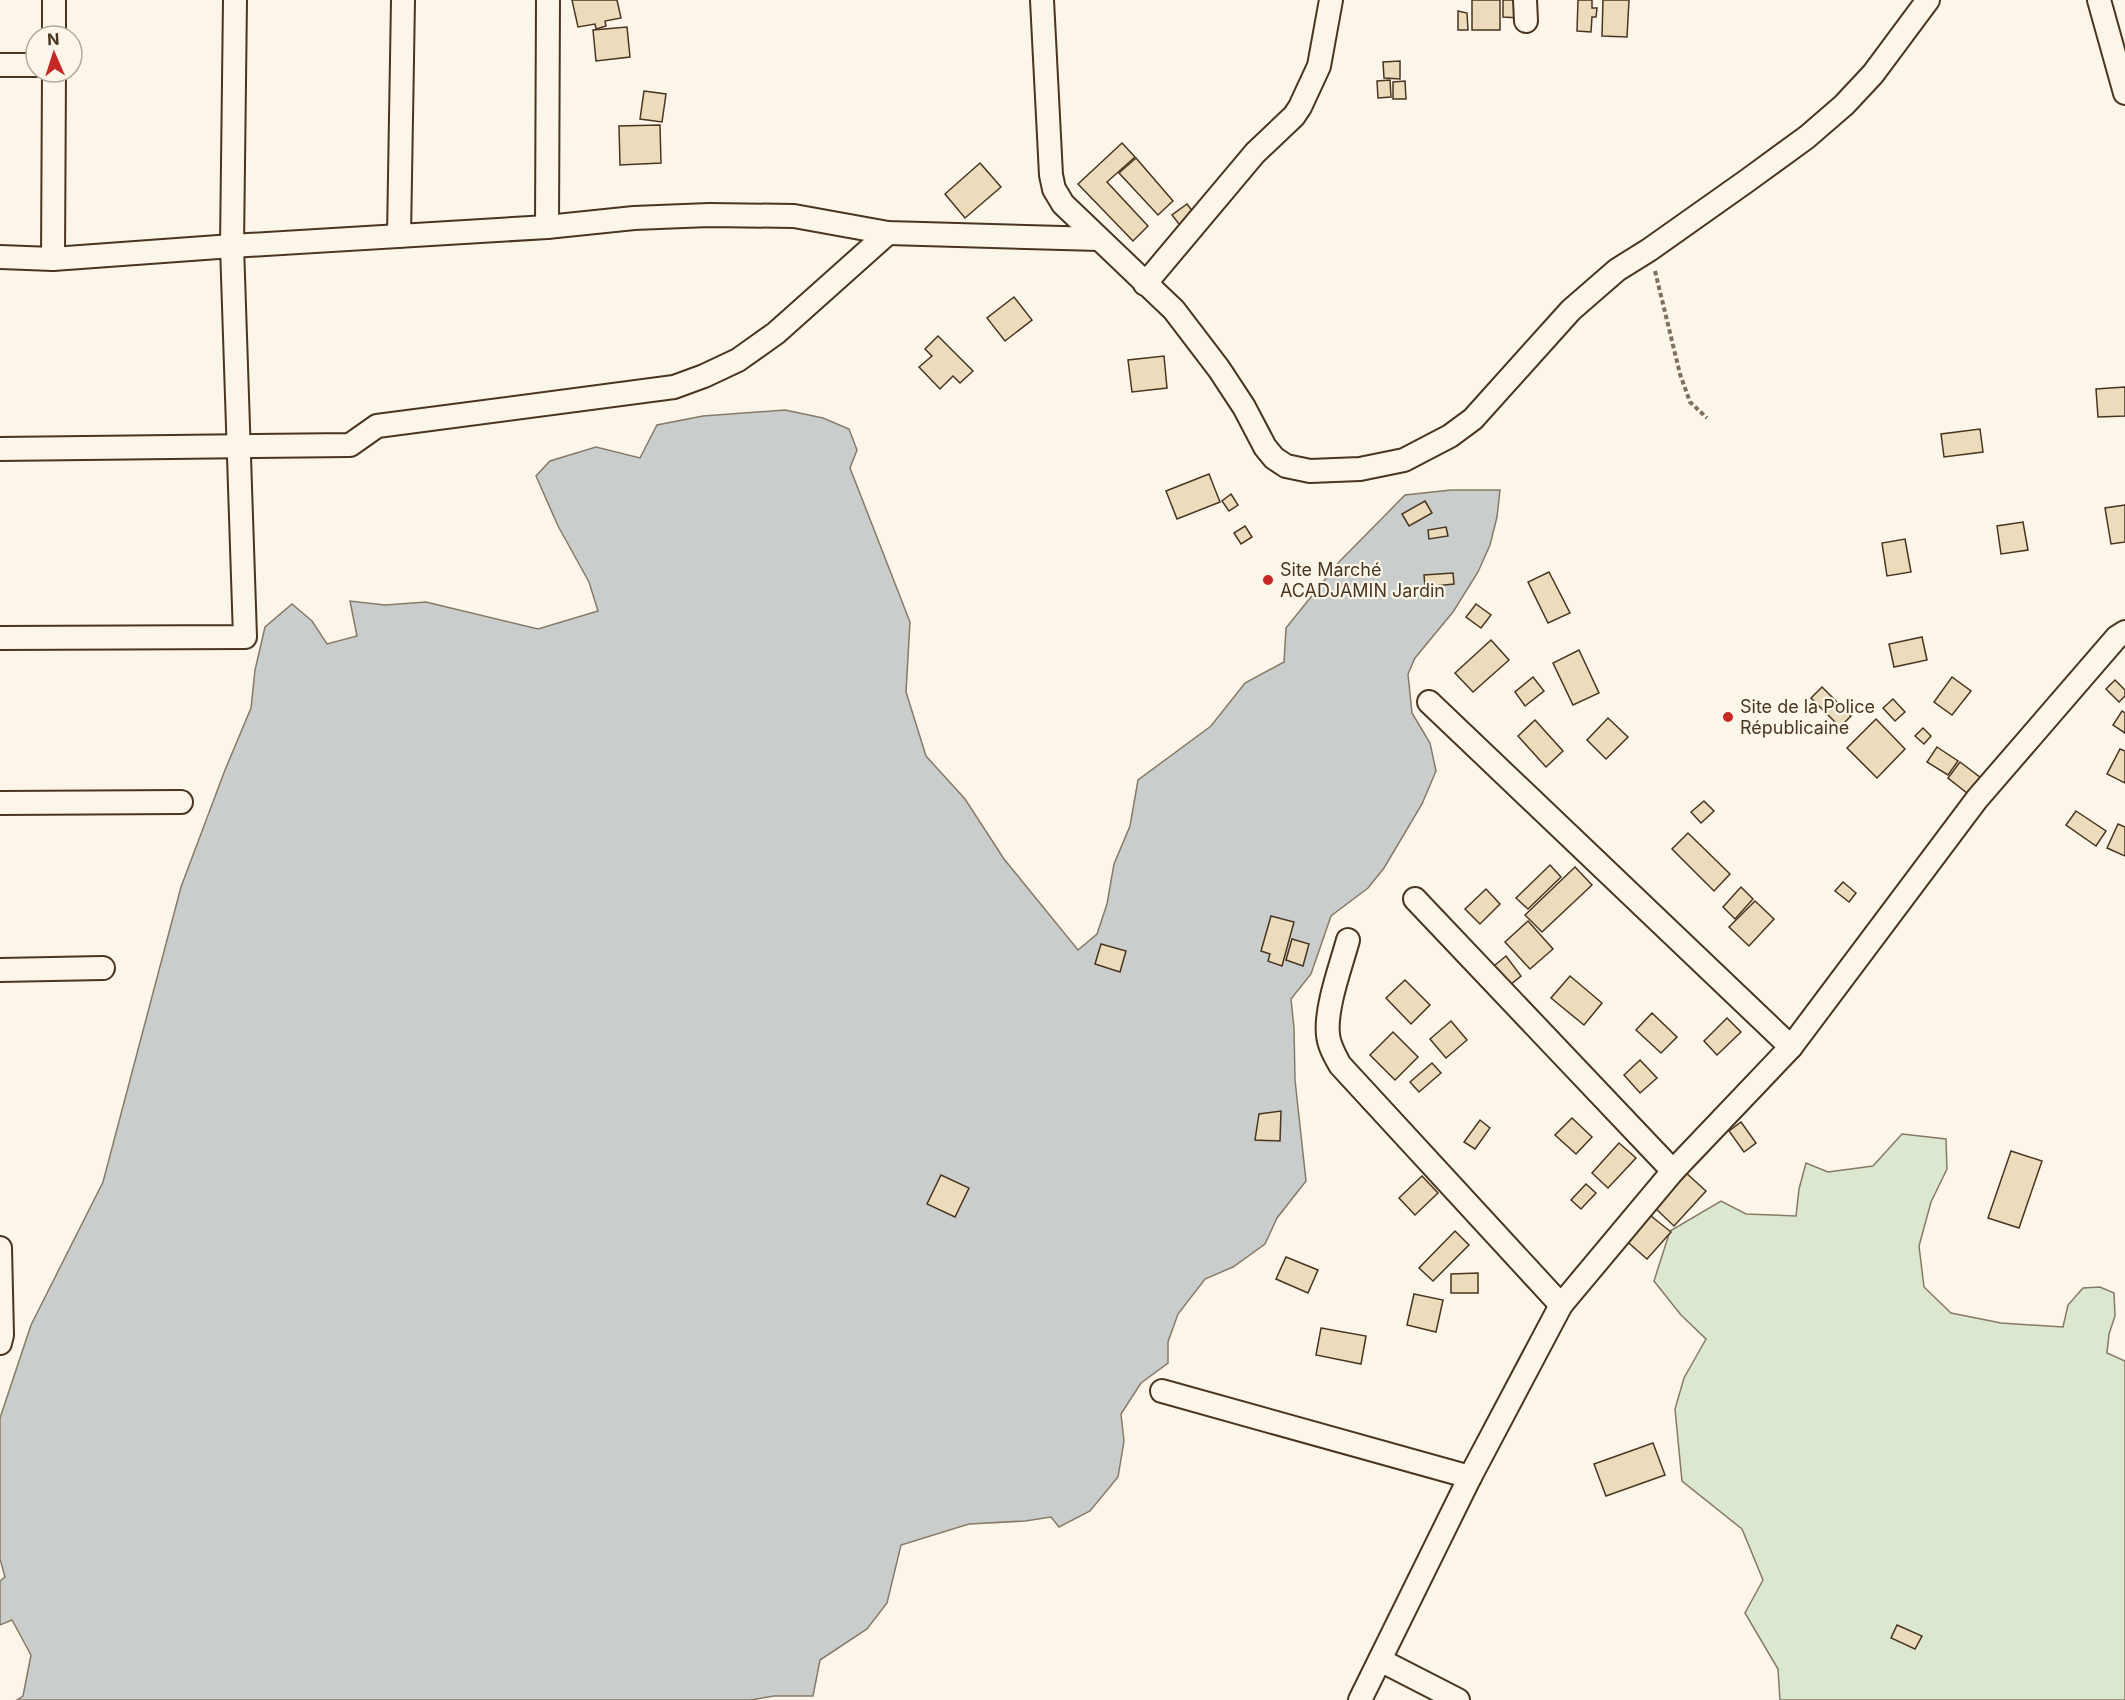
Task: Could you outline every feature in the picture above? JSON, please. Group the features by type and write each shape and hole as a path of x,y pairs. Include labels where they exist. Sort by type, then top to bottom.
{"street":[{"path":"54,0 54,24"},
{"path":"0,638 245,637 232,246 235,0"},
{"path":"399,237 404,0"},
{"path":"547,227 548,0"},
{"path":"1042,0 1053,189 1063,204 1144,284 1174,310 1219,369 1244,407 1265,447 1274,458 1286,466 1310,471 1360,469 1404,460 1450,436 1473,419 1571,310 1617,270 1649,250 1807,137 1844,105 1874,74 1928,0"},
{"path":"1144,284 1255,153 1294,116 1300,107 1319,66 1331,0"},
{"path":"2098,0 2125,93"},
{"path":"0,65 24,65"},
{"path":"53,259 54,84"},
{"path":"0,257 53,259 547,227 634,218 710,216 794,216 888,233 1099,239"},
{"path":"0,449 350,445 377,426 674,387 738,360 776,333 888,233"},
{"path":"1360,1700 1470,1477 1562,1305 1673,1171 1791,1047 1977,799 2122,641"},
{"path":"1430,702 1791,1047"},
{"path":"0,803 181,802"},
{"path":"1415,900 1673,1171"},
{"path":"1348,940 1328,1018 1328,1036 1333,1053 1340,1065 1562,1305"},
{"path":"0,970 103,968"},
{"path":"0,1248 2,1335 0,1343"},
{"path":"1162,1391 1470,1477"},
{"path":"1380,1660 1458,1700"}],"path":[{"path":"1649,250 1680,374 1690,402 1707,418"}],"green space":[{"path":"1902,1134 1946,1139 1947,1169 1931,1202 1919,1246 1924,1287 1951,1313 2001,1323 2063,1327 2068,1305 2083,1288 2100,1287 2114,1293 2115,1316 2109,1334 2107,1353 2125,1361 2125,1700 1780,1700 1778,1669 1745,1613 1763,1580 1742,1529 1682,1481 1675,1409 1684,1378 1706,1339 1681,1315 1654,1281 1670,1231 1721,1201 1746,1214 1796,1216 1799,1189 1806,1163 1828,1172 1873,1166"}],"shaded area":[{"path":"785,410 823,418 849,429 857,450 850,468 910,622 906,692 926,756 965,799 1004,859 1078,950 1097,934 1107,904 1114,864 1130,826 1138,780 1211,726 1245,683 1284,662 1286,628 1339,562 1405,495 1451,490 1500,490 1497,517 1490,545 1478,572 1453,612 1415,658 1408,674 1412,713 1430,743 1436,771 1422,804 1384,868 1368,888 1331,916 1311,974 1291,999 1295,1080 1306,1181 1277,1218 1265,1244 1233,1267 1205,1279 1178,1314 1168,1342 1168,1363 1141,1383 1121,1414 1124,1441 1118,1477 1090,1511 1059,1527 1051,1517 969,1524 901,1545 887,1603 867,1629 820,1660 813,1696 774,1696 751,1700 17,1700 23,1696 31,1655 12,1620 0,1625 0,1581 5,1577 0,1559 0,1418 31,1325 103,1182 181,887 251,708 255,670 265,627 292,604 312,621 327,644 357,636 350,601 385,605 426,602 538,629 598,611 589,582 558,526 536,476 550,461 596,447 640,458 657,425 703,416"}],"building":[{"path":"572,0 617,0 621,18 605,21 606,26 596,29 595,24 578,27"},
{"path":"1472,0 1500,0 1500,30 1472,30"},
{"path":"1503,0 1521,0 1520,18 1503,17"},
{"path":"1578,0 1592,0 1592,8 1597,8 1596,17 1592,17 1591,32 1577,31"},
{"path":"1603,0 1629,0 1627,37 1602,36"},
{"path":"1458,11 1467,13 1468,30 1458,30"},
{"path":"627,27 630,57 596,61 593,30"},
{"path":"1400,61 1400,79 1384,78 1383,62"},
{"path":"1390,80 1391,97 1378,98 1377,81"},
{"path":"1405,81 1406,99 1393,99 1393,82"},
{"path":"644,91 666,94 662,122 640,119"},
{"path":"660,125 661,163 620,165 619,126"},
{"path":"1122,143 1135,157 1107,182 1148,226 1133,241 1078,184"},
{"path":"1136,158 1173,201 1158,215 1119,173"},
{"path":"980,163 1001,187 965,218 945,194"},
{"path":"1187,204 1197,217 1182,228 1172,215"},
{"path":"1014,297 1032,320 1005,341 987,318"},
{"path":"938,336 973,371 960,383 953,376 940,389 919,367 932,356 925,349"},
{"path":"1164,356 1167,388 1132,392 1128,360"},
{"path":"2125,387 2125,416 2098,417 2096,389"},
{"path":"1980,429 1983,452 1944,457 1941,434"},
{"path":"1209,474 1220,502 1177,519 1166,491"},
{"path":"1231,494 1238,505 1229,511 1222,501"},
{"path":"1425,501 1432,513 1409,526 1402,514"},
{"path":"2125,505 2125,542 2111,544 2105,508"},
{"path":"2023,522 2028,550 2001,554 1997,526"},
{"path":"1245,526 1252,537 1241,544 1234,533"},
{"path":"1446,527 1448,536 1429,539 1428,530"},
{"path":"1905,539 1911,572 1887,576 1882,543"},
{"path":"1549,572 1570,613 1548,623 1528,582"},
{"path":"1453,573 1454,584 1425,587 1424,575"},
{"path":"1476,604 1491,615 1481,628 1466,617"},
{"path":"1922,637 1927,660 1894,667 1889,644"},
{"path":"1491,640 1509,660 1473,692 1455,673"},
{"path":"1579,650 1599,693 1573,705 1553,663"},
{"path":"1533,677 1544,691 1525,706 1515,692"},
{"path":"1952,677 1971,691 1952,715 1934,702"},
{"path":"2115,680 2125,690 2125,696 2119,702 2106,689"},
{"path":"1822,687 1851,716 1840,727 1811,698"},
{"path":"1893,699 1905,712 1895,721 1883,708"},
{"path":"2122,711 2125,713 2125,733 2113,725"},
{"path":"1608,718 1628,737 1606,759 1587,740"},
{"path":"1876,719 1905,749 1877,778 1847,748"},
{"path":"1535,720 1563,751 1546,767 1518,736"},
{"path":"1923,728 1931,736 1924,744 1915,736"},
{"path":"1937,747 1958,761 1948,775 1927,762"},
{"path":"2120,749 2125,751 2125,783 2107,774"},
{"path":"1960,762 1985,781 1972,797 1948,778"},
{"path":"1704,801 1714,811 1701,823 1691,812"},
{"path":"2076,811 2106,831 2096,846 2066,825"},
{"path":"2118,824 2125,827 2125,856 2107,848"},
{"path":"1688,833 1730,874 1714,891 1672,849"},
{"path":"1550,865 1561,877 1528,909 1516,898"},
{"path":"1575,867 1592,885 1542,932 1525,915"},
{"path":"1843,882 1856,893 1849,902 1835,891"},
{"path":"1741,887 1753,899 1735,919 1723,907"},
{"path":"1486,889 1500,904 1480,924 1465,909"},
{"path":"1755,901 1774,919 1749,946 1729,927"},
{"path":"1271,916 1294,922 1282,966 1268,961 1270,954 1261,951"},
{"path":"1528,921 1553,949 1530,969 1505,942"},
{"path":"1292,939 1309,944 1303,966 1286,960"},
{"path":"1101,944 1126,951 1120,972 1095,964"},
{"path":"1506,956 1521,976 1505,989 1489,970"},
{"path":"1570,976 1602,1003 1584,1025 1551,998"},
{"path":"1405,980 1430,1005 1411,1024 1386,998"},
{"path":"1652,1013 1677,1037 1661,1053 1636,1030"},
{"path":"1727,1018 1741,1032 1717,1055 1704,1041"},
{"path":"1451,1021 1467,1040 1446,1058 1430,1039"},
{"path":"1393,1032 1418,1057 1395,1080 1370,1055"},
{"path":"1640,1060 1657,1078 1640,1093 1624,1075"},
{"path":"1432,1063 1441,1073 1419,1092 1410,1082"},
{"path":"1281,1111 1280,1141 1255,1140 1259,1114"},
{"path":"1572,1118 1592,1137 1576,1154 1555,1135"},
{"path":"1480,1120 1490,1128 1475,1149 1464,1142"},
{"path":"1741,1122 1756,1143 1744,1152 1729,1131"},
{"path":"1619,1143 1636,1158 1608,1188 1592,1173"},
{"path":"2011,1151 2042,1161 2019,1228 1988,1218"},
{"path":"1685,1172 1706,1191 1674,1226 1654,1207"},
{"path":"941,1175 969,1188 955,1217 927,1204"},
{"path":"1422,1176 1438,1193 1415,1215 1399,1198"},
{"path":"1586,1184 1596,1193 1581,1209 1571,1200"},
{"path":"1646,1212 1671,1232 1647,1259 1623,1238"},
{"path":"1455,1231 1469,1245 1433,1281 1419,1268"},
{"path":"1286,1257 1318,1270 1308,1293 1276,1279"},
{"path":"1478,1273 1478,1293 1451,1293 1451,1274"},
{"path":"1414,1294 1443,1300 1436,1332 1407,1325"},
{"path":"1321,1328 1366,1336 1361,1364 1316,1355"},
{"path":"1653,1443 1665,1475 1606,1496 1594,1464"},
{"path":"1897,1625 1922,1636 1915,1649 1891,1638"}],"place":[{"name":"Site Marché ACADJAMIN Jardin","path":"1268,580"},
{"name":"Site de la Police Républicaine","path":"1728,717"}]}
